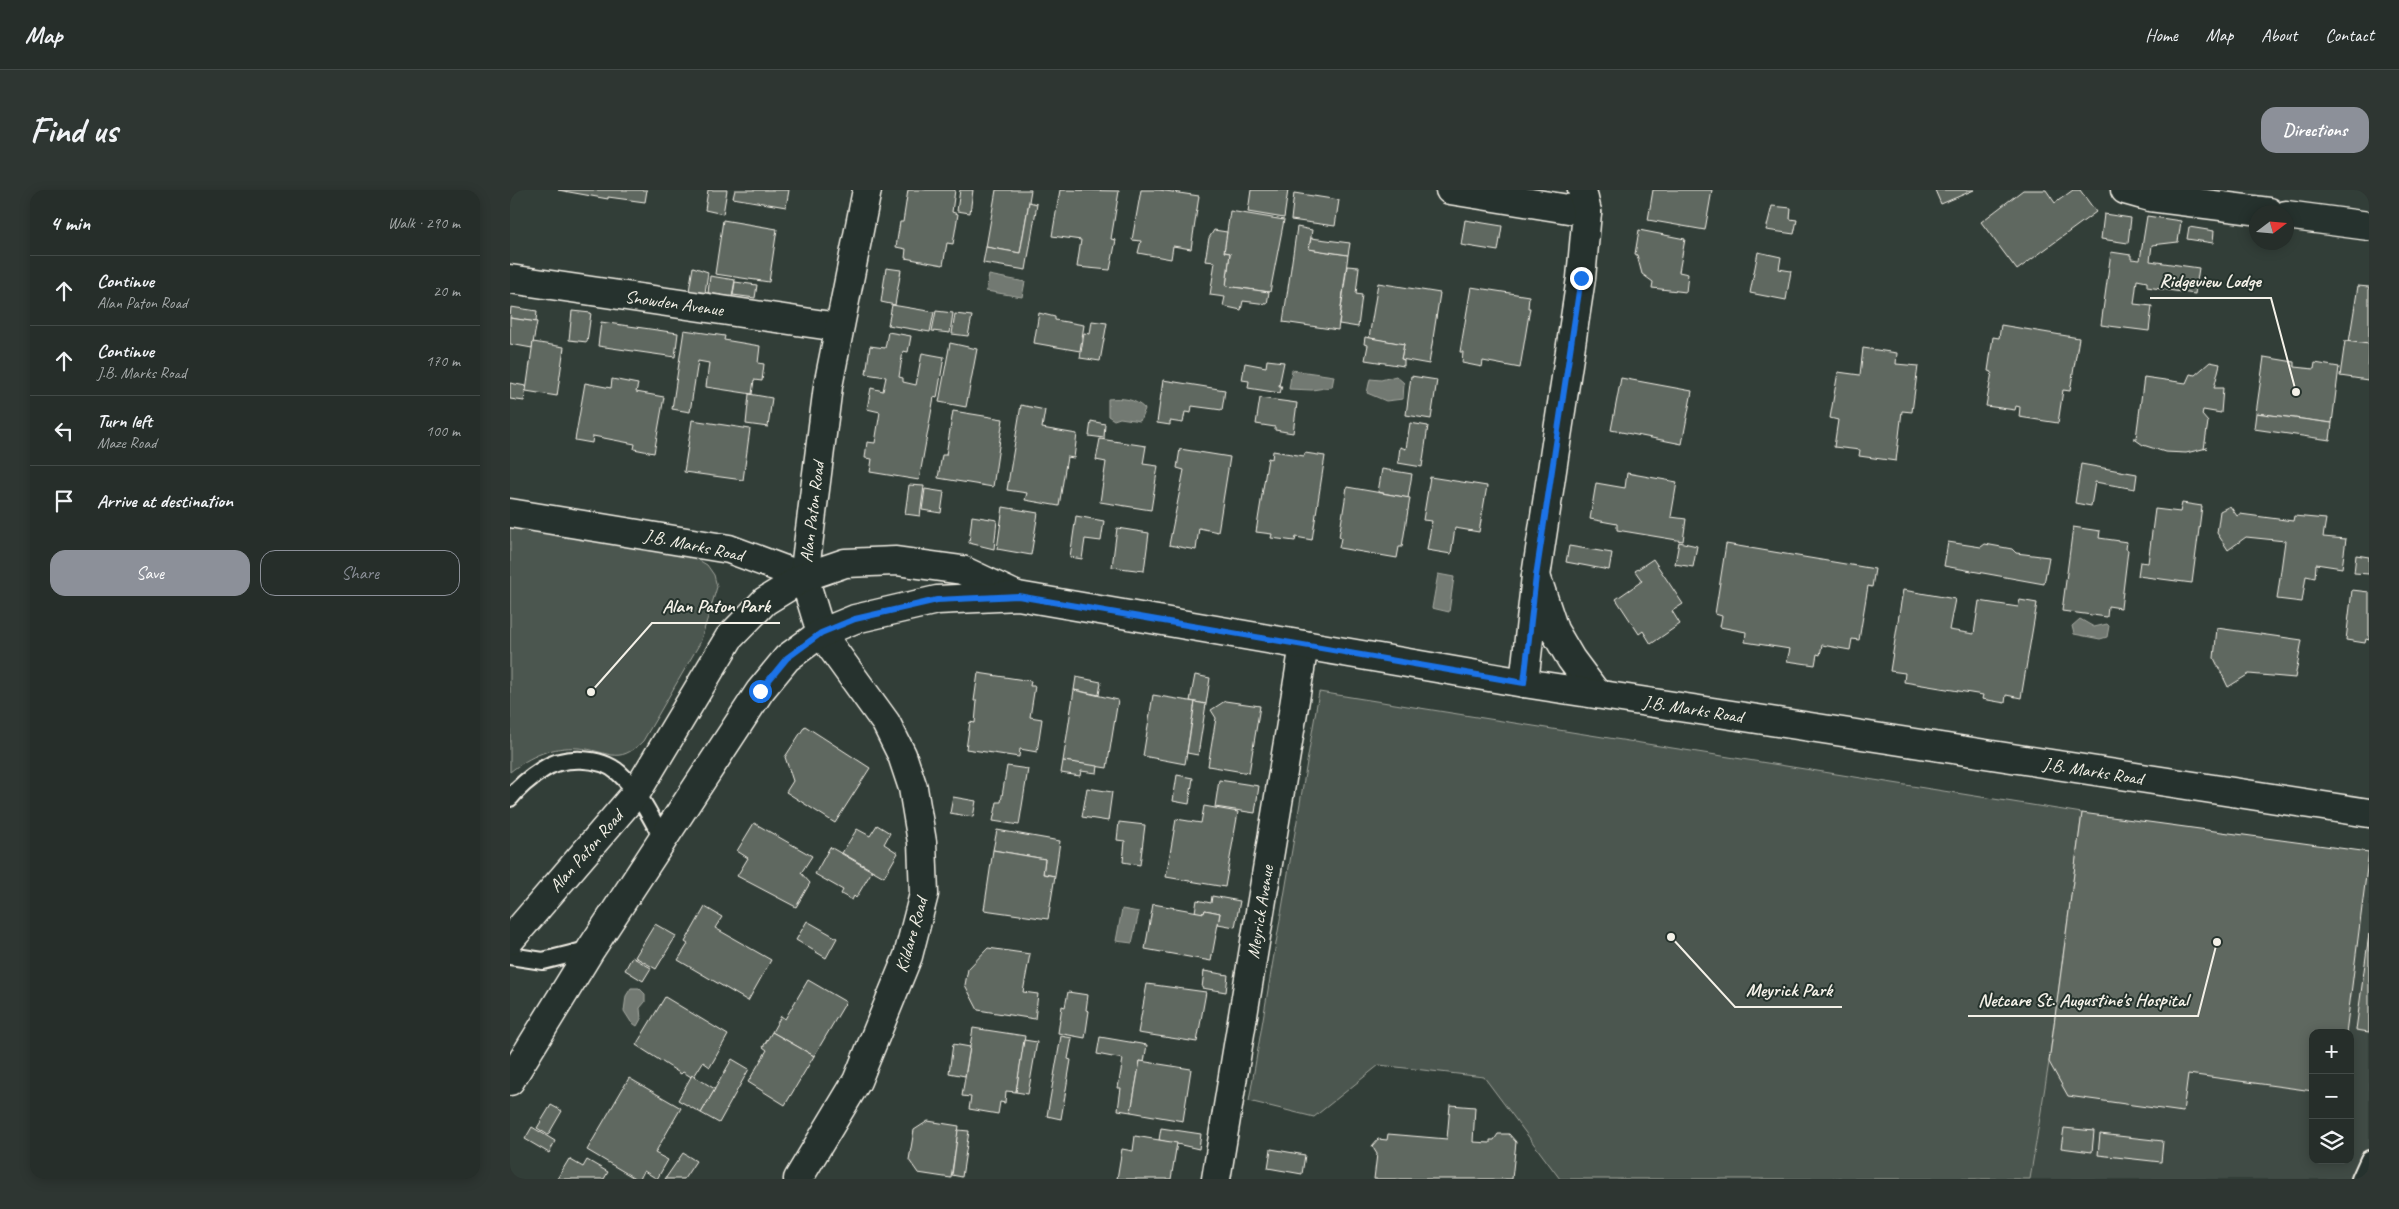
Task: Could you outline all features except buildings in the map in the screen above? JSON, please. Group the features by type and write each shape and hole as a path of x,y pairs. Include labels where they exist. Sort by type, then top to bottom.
{"street":[{"name":"Alan Paton Road","path":"510,940 636,793 729,638 765,601 804,576 828,386 838,326 867,190"},
{"path":"1450,190 1585,201 1581,278 1536,576 1524,683"},
{"path":"2125,190 2150,197 2249,210"},
{"path":"2294,216 2369,226"},
{"name":"Snowden Avenue","path":"510,279 838,326"},
{"name":"J.B. Marks Road","path":"510,513 729,549 804,576 845,563 896,561 962,570 1018,596"},
{"name":"Kildare Road","path":"798,1179 857,1081 908,956 924,894 922,842 912,788 902,755 886,723 821,633 804,576"},
{"path":"1536,576 1554,630 1571,659 1597,694"},
{"name":"J.B. Marks Road","path":"821,633 855,619 937,600 1018,596 1524,683 2369,813"},
{"path":"510,1081 591,949 664,841 760,691 787,658 821,633"},
{"name":"Meyrick Avenue","path":"1216,1179 1304,645"}],"lane":[{"path":"510,798 542,769 566,761 586,760 604,765 618,772 636,793 664,841"},
{"path":"510,956 543,961 591,949"},
{"path":"2360,1179 2369,1159"}],"shaded area":[{"path":"989,275 1025,282 1022,297 986,291"},
{"path":"1292,370 1334,376 1332,387 1312,390 1289,389"},
{"path":"1396,376 1404,383 1403,399 1386,401 1367,393 1370,379 1381,380"},
{"path":"1108,399 1128,400 1141,405 1145,409 1140,421 1120,418 1114,420 1108,416"},
{"path":"510,523 692,556 707,565 714,575 717,587 700,643 643,741 634,749 619,755 578,748 551,750 526,761 510,772"},
{"path":"1438,574 1454,577 1449,612 1432,608"},
{"path":"2080,619 2094,627 2107,624 2109,626 2107,637 2100,639 2074,634 2072,626"},
{"path":"1319,692 2082,813 2049,1062 2030,1179 1560,1179 1484,1077 1379,1065 1314,1117 1249,1101"},
{"path":"2082,813 2369,852 2369,1179 2030,1179 2049,1062"},
{"path":"1122,909 1139,912 1132,943 1116,941"},
{"path":"631,988 639,988 645,994 645,1002 640,1008 641,1019 637,1026 631,1022 624,1011 626,996"}],"place":[{"name":"Ridgeview Lodge","path":"2296,392"},
{"name":"Alan Paton Park","path":"591,692"},
{"name":"Meyrick Park","path":"1671,937"},
{"name":"Netcare St. Augustine's Hospital","path":"2217,942"}],"route":[{"path":"760,691 787,658 821,633 855,619 937,600 1018,596 1524,683 1536,576 1581,278"}]}
